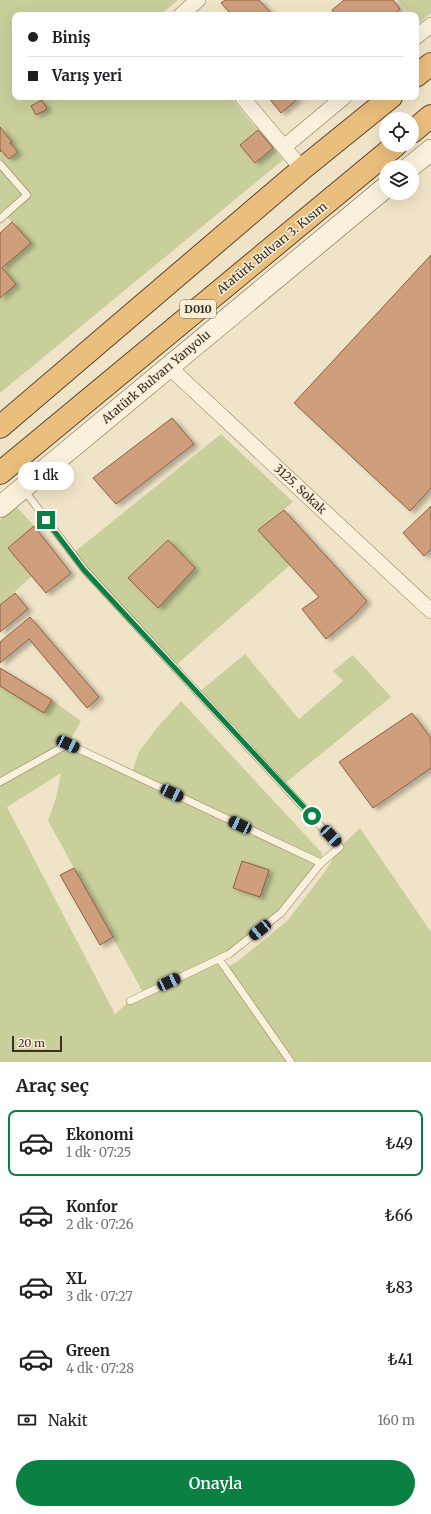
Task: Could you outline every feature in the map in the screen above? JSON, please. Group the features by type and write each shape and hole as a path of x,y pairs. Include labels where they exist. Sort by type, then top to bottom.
{"highway":[{"path":"419,74 431,64"},
{"path":"0,428 302,169 387,100"},
{"path":"419,126 431,116"},
{"name":"Atatürk Bulvarı 3. Kısım","path":"0,473 388,152"}],"main road":[{"path":"419,160 431,150"},
{"name":"Atatürk Bulvarı Yanyolu","path":"0,507 379,193"}],"street":[{"path":"184,12 198,0"},
{"path":"419,35 431,25"},
{"path":"245,100 302,169"},
{"path":"284,147 340,100"},
{"name":"3125. Sokak","path":"168,367 431,611"}],"lane":[{"path":"0,164 27,195 0,219"},
{"path":"22,488 84,570 340,846 321,864 281,913 229,954 130,1001"},
{"path":"0,782 68,744 321,864"},
{"path":"219,959 291,1062"}],"green space":[{"path":"0,0 178,0 164,12 12,12 12,100 233,100 258,130 241,146 255,163 273,148 283,160 0,393 0,298 16,284 2,268 31,243 5,215 0,219"},
{"path":"398,0 431,0 431,13 419,22 419,12 408,12"},
{"path":"221,434 293,502 259,530 290,565 174,667 72,554"},
{"path":"17,507 34,526 8,548 32,576 0,605 0,520"},
{"path":"245,654 299,719 343,681 333,671 353,655 391,697 283,785 198,693"},
{"path":"0,686 52,700 81,721 68,744 131,774 139,752 156,729 181,701 322,853 321,863 281,913 219,959 291,1062 0,1062","holes":["61,773 56,798 48,821 144,994 130,1001 115,1014 7,807"]},
{"path":"360,828 431,932 431,1062 292,1062 226,967 237,962 288,920 326,870 340,847"}],"building":[{"path":"225,0 259,0 270,12 229,12 221,3"},
{"path":"344,0 393,0 400,9 396,12 334,12 332,10"},
{"path":"42,100 47,109 36,115 31,106"},
{"path":"270,100 296,100 281,113"},
{"path":"0,127 12,142 10,143 18,152 9,159 1,150 0,152"},
{"path":"258,130 273,148 255,163 240,145"},
{"path":"12,222 31,243 2,268 16,284 0,298 0,233"},
{"path":"431,255 431,488 410,511 294,403"},
{"path":"172,418 194,444 116,504 93,478"},
{"path":"431,506 431,549 424,556 403,533"},
{"path":"284,510 367,601 353,616 326,639 302,609 319,597 258,530"},
{"path":"34,526 71,573 46,593 8,548"},
{"path":"168,540 195,568 158,608 128,578"},
{"path":"15,593 28,609 0,632 0,605"},
{"path":"30,617 99,697 87,708 29,639 0,663 0,642"},
{"path":"0,668 52,700 44,713 0,686"},
{"path":"412,713 431,738 431,768 373,808 339,762"},
{"path":"242,861 269,870 260,897 233,888"},
{"path":"74,868 113,937 100,945 60,875"}],"route":[{"path":"46,520 84,570 312,816"}]}
